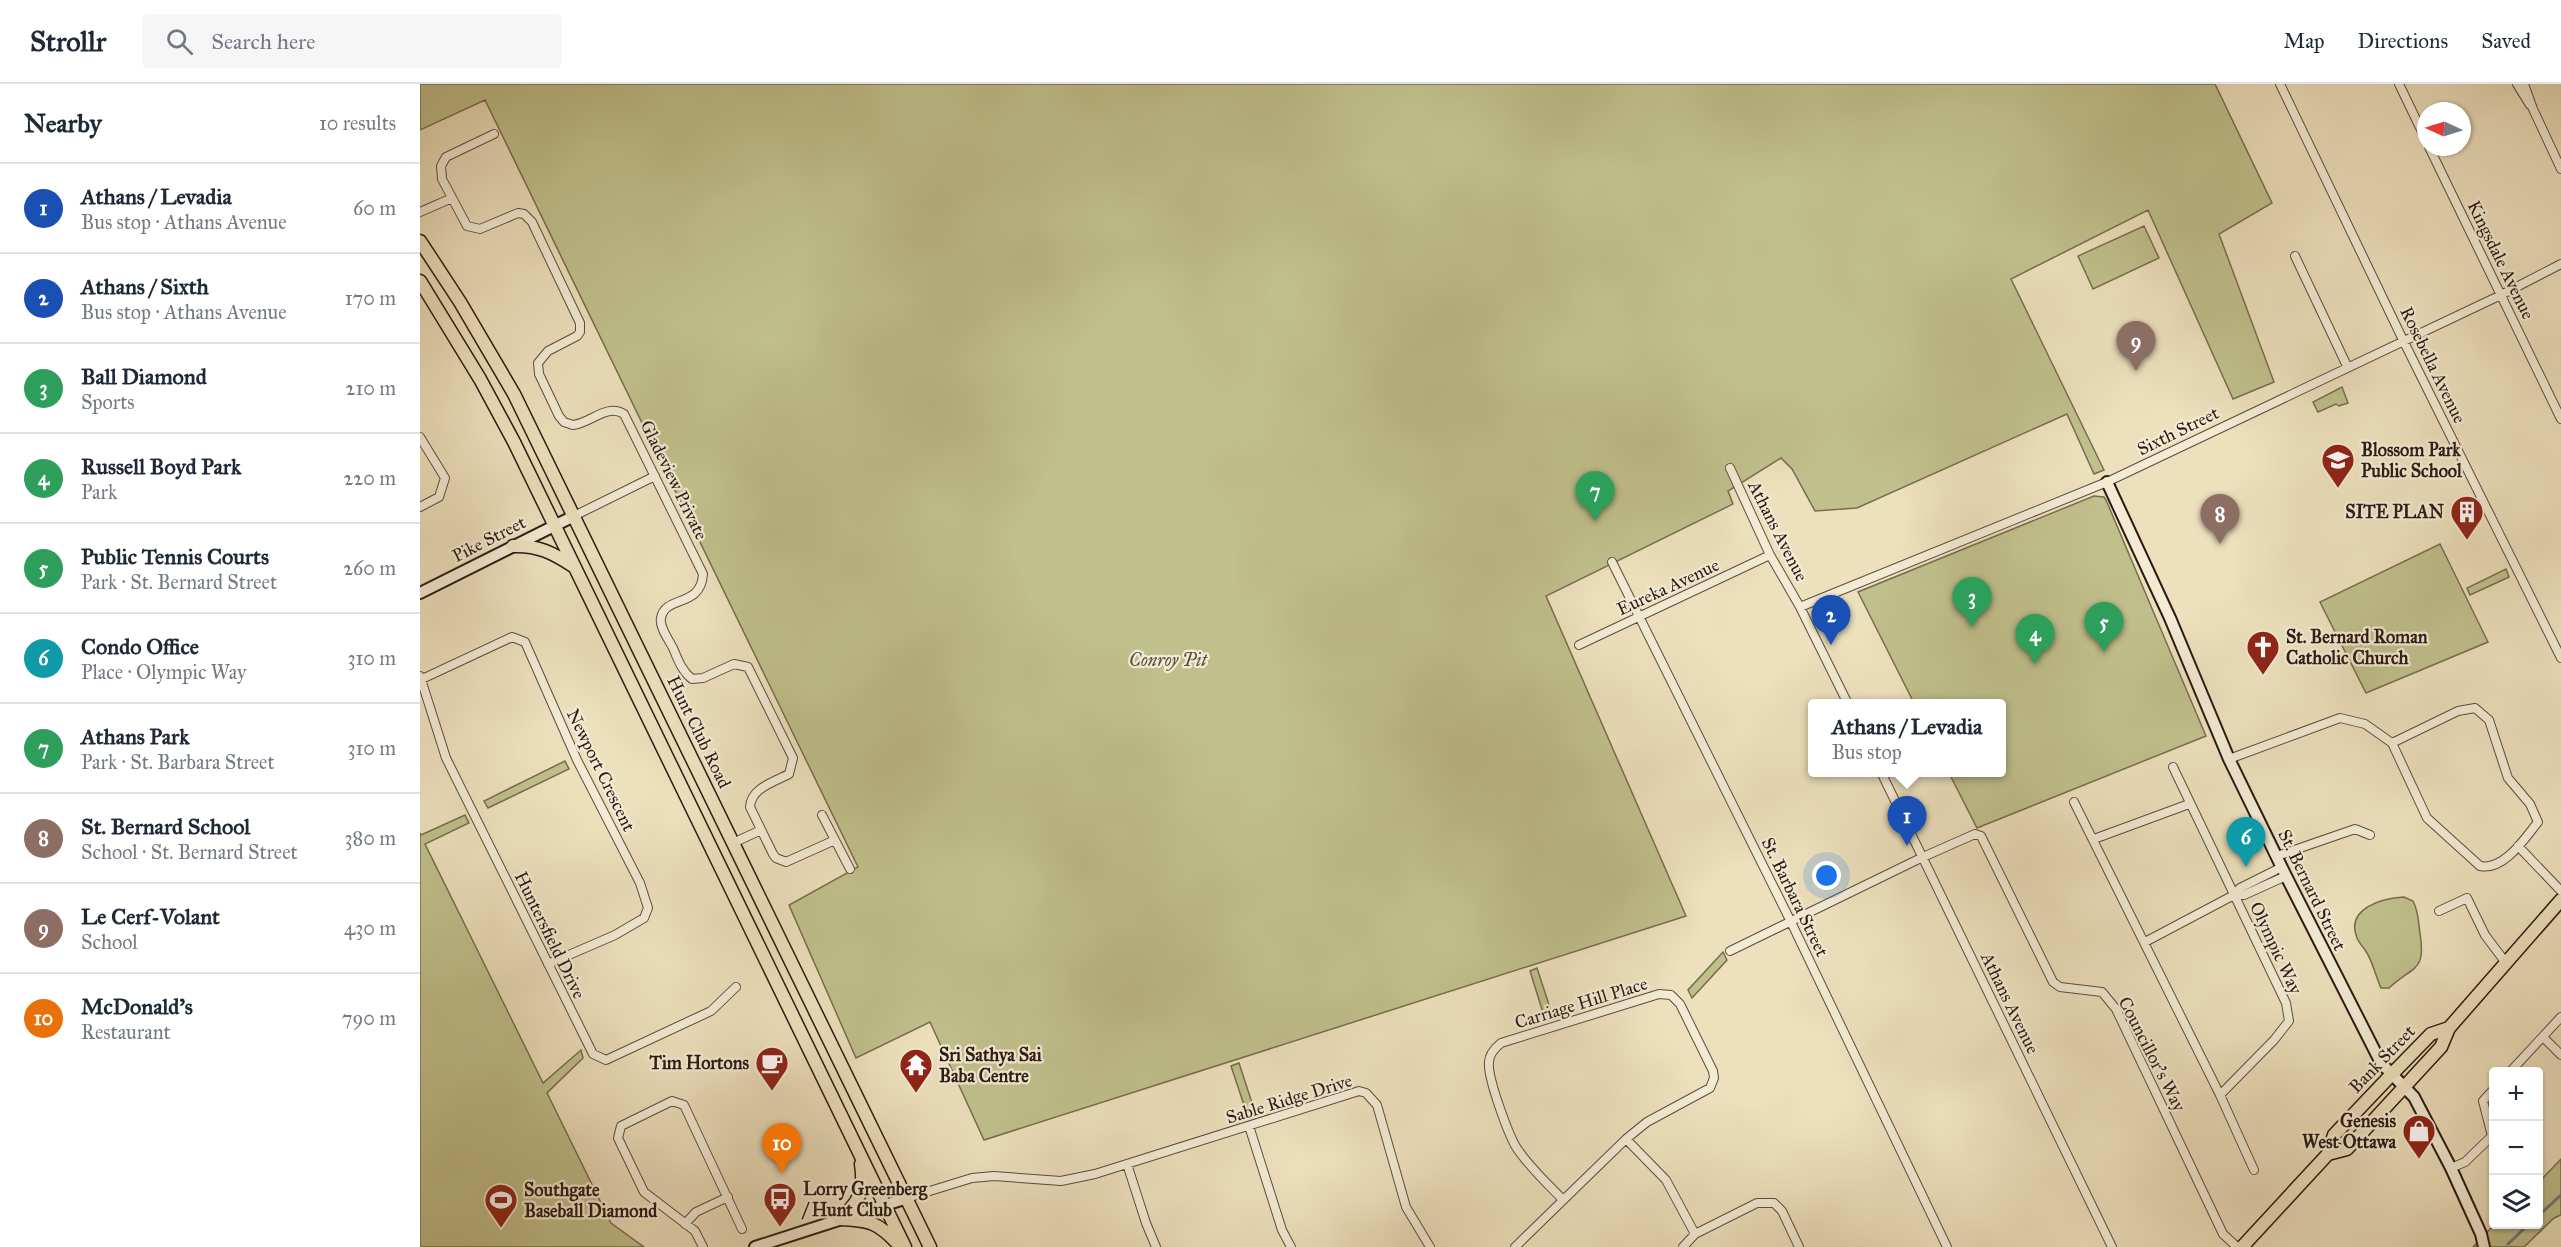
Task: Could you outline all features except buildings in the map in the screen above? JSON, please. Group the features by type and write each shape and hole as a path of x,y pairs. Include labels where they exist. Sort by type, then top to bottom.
{"main road":[{"name":"Hunt Club Road","path":"420,241 460,302 514,394 930,1247"},
{"path":"420,280 490,398 555,525 885,1205 903,1247"},
{"path":"513,546 541,548 573,566"},
{"name":"Bank Street","path":"2328,1154 2347,1149 2441,1047 2449,1028 2561,900"},
{"name":"Bank Street","path":"2242,1247 2328,1154 2334,1135 2431,1034 2449,1028"},
{"path":"839,1220 854,1207 861,1192 863,1177 858,1151"},
{"path":"839,1220 862,1220 874,1223 903,1247"}],"street":[{"name":"Rosebella Avenue","path":"2280,84 2403,340 2561,658"},
{"path":"2398,84 2417,122"},
{"path":"2517,84 2522,96 2533,109"},
{"path":"2527,85 2533,109 2561,169"},
{"name":"Gladeview Private","path":"494,134 450,155 443,161 441,172 463,221 473,228 485,227 513,214 524,214 529,218 580,323 580,332 577,336 548,351 538,363 539,374 559,416 564,422 573,425 608,411 620,411 628,420 656,476 703,574 702,587 695,594 665,609 661,618 685,673 692,679 704,678 734,664 748,668 793,758 789,774 757,791 751,799 750,807 776,858 781,861 791,861 835,840"},
{"name":"Kingsdale Avenue","path":"2433,156 2561,419"},
{"path":"420,212 452,198"},
{"path":"2295,256 2347,366"},
{"name":"Sixth Street","path":"1800,607 2107,482 2347,366 2501,295 2561,264"},
{"path":"420,437 445,478 439,497 420,507"},
{"name":"Athans Avenue","path":"1730,468 1770,555 1800,607 1846,699"},
{"path":"573,516 656,476"},
{"name":"St. Bernard Street","path":"2107,482 2170,618 2229,759 2284,872 2380,1063 2414,1097 2451,1168 2481,1234 2484,1247"},
{"name":"Pike Street","path":"420,593 573,516"},
{"name":"Eureka Avenue","path":"1579,645 1770,555"},
{"name":"St. Barbara Street","path":"1612,562 1791,922 1947,1247"},
{"name":"Newport Crescent","path":"421,677 512,637 525,642 577,760 640,883 648,908 644,918 615,935 548,964"},
{"name":"Huntersfield Drive","path":"421,677 446,758 593,1054 606,1060 711,1011 736,987"},
{"path":"2229,759 2340,718 2365,724 2392,742 2427,818 2480,866 2489,868 2495,866 2518,846 2538,822 2536,813 2508,778 2489,720 2475,708 2468,708 2392,742"},
{"name":"Olympic Way","path":"2173,767 2286,1003 2289,1021 2274,1040 2220,1095"},
{"name":"Athans Avenue","path":"1883,777 2112,1247"},
{"path":"2074,802 2220,1095 2254,1170"},
{"path":"2094,839 2189,804"},
{"path":"822,815 850,869"},
{"path":"2277,856 2355,829 2370,835"},
{"path":"733,843 761,830"},
{"name":"Councillor's Way","path":"1923,857 1976,834 1981,836 2053,982 2060,987 2102,992 2116,1010 2223,1234 2237,1247"},
{"path":"2518,846 2561,891"},
{"path":"1730,951 1923,857"},
{"name":"Olympic Way","path":"2145,942 2234,895 2240,888 2284,872"},
{"path":"2439,911 2467,898 2485,935 2506,963"},
{"name":"Carriage Hill Place","path":"1515,1247 1626,1139 1647,1122 1703,1092 1713,1083 1713,1071 1676,999 1671,995 1659,994 1501,1043 1495,1048 1489,1060 1489,1069 1504,1120 1515,1145 1530,1166 1563,1200"},
{"path":"2514,1067 2561,1017"},
{"path":"2543,1037 2561,1055"},
{"name":"Sable Ridge Drive","path":"907,1198 972,1178 994,1176 1061,1181 1127,1164 1354,1092 1366,1093 1377,1105 1406,1207 1430,1247"},
{"path":"2451,1168 2465,1162 2492,1136 2483,1101 2489,1094"},
{"path":"703,1247 695,1231 644,1192 618,1138 621,1126 672,1101 684,1105 742,1228"},
{"path":"1250,1126 1282,1230 1291,1247"},
{"path":"1626,1139 1666,1180 1695,1234"},
{"path":"1127,1164 1156,1247"},
{"path":"685,1224 696,1212 728,1197"},
{"path":"754,1247 907,1198"},
{"path":"1683,1247 1695,1234 1757,1203 1774,1203 1782,1211 1799,1247"}],"green space":[{"name":"Conroy Pit","path":"420,84 2215,84 2272,203 2219,234 2274,382 2233,399 2148,210 2011,279 2104,470 2094,474 2067,414 1857,508 1815,511 1792,469 1781,458 1728,491 1733,504 1546,596 1686,916 984,1140 930,1022 856,1058 789,905 858,867 485,100 420,130"},
{"path":"2144,226 2159,258 2093,289 2078,256"},
{"path":"2342,387 2348,403 2339,406 2336,404 2318,412 2313,402"},
{"path":"2094,496 2104,497 2206,736 1977,828 1951,777 2006,777 2006,699 1912,699 1858,592"},
{"path":"2440,544 2488,642 2366,693 2320,602"},
{"path":"2506,569 2509,577 2470,595 2467,588"},
{"path":"565,761 569,769 488,808 484,801"},
{"path":"465,815 469,823 425,844 543,1083 581,1050 583,1058 547,1093 611,1223 644,1247 420,1247 420,833 421,835"},
{"path":"2404,897 2413,901 2416,909 2421,955 2411,971 2389,988 2381,988 2369,957 2357,938 2356,919 2368,907 2386,900"},
{"path":"1723,952 1727,960 1692,998 1688,990"},
{"path":"1537,968 1552,1014 1544,1016 1530,971"},
{"path":"1239,1063 1254,1109 1246,1111 1231,1066"},
{"path":"2561,1159 2561,1215 2554,1218 2543,1229 2543,1178"},
{"path":"2490,1229 2543,1229 2524,1247 2473,1247"}],"waterway":[{"path":"2543,1211 2561,1195"},
{"path":"2508,1244 2524,1229"}],"place":[{"name":"Le Cerf-Volant","path":"2136,371"},
{"name":"Blossom Park Public School","path":"2338,489"},
{"name":"Athans Park","path":"1595,521"},
{"name":"SITE PLAN","path":"2467,541"},
{"name":"St. Bernard School","path":"2220,544"},
{"name":"Ball Diamond","path":"1972,627"},
{"name":"Athans / Sixth","path":"1831,645"},
{"name":"Public Tennis Courts","path":"2104,652"},
{"name":"Russell Boyd Park","path":"2035,664"},
{"name":"St. Bernard Roman Catholic Church","path":"2263,676"},
{"name":"Athans / Levadia","path":"1907,846"},
{"name":"Condo Office","path":"2246,867"},
{"name":"Tim Hortons","path":"772,1092"},
{"name":"Sri Sathya Sai Baba Centre","path":"916,1094"},
{"name":"Genesis West Ottawa","path":"2419,1160"},
{"name":"McDonald's","path":"782,1173"},
{"name":"Lorry Greenberg / Hunt Club","path":"780,1228"},
{"name":"Southgate Baseball Diamond","path":"501,1229"}]}
